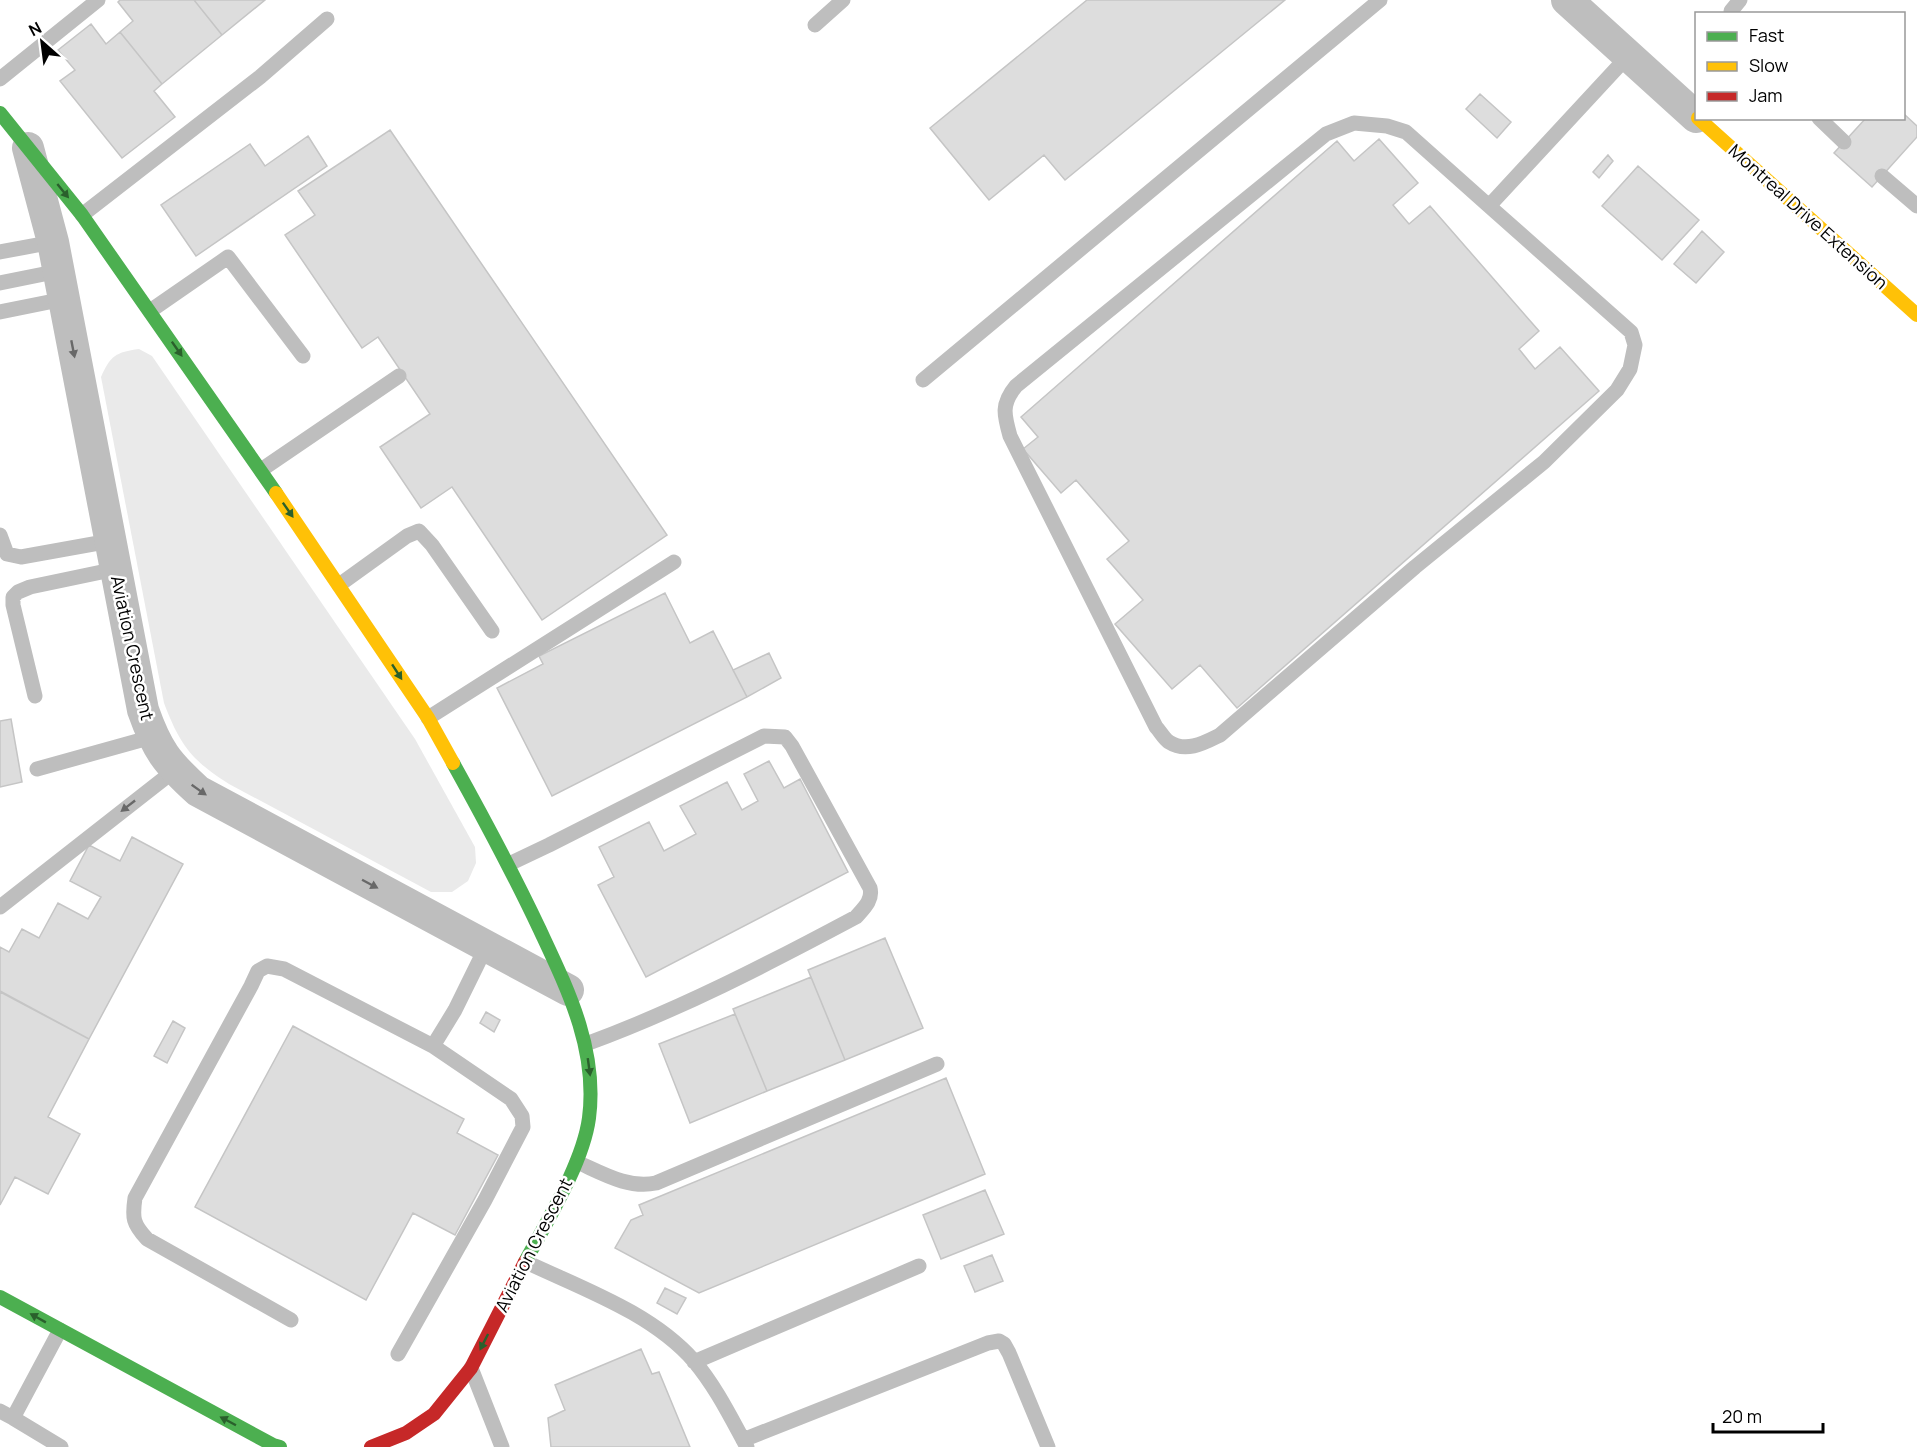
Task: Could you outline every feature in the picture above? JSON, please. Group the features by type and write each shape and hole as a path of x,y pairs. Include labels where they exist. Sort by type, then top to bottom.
{"street":[{"name":"Montreal Drive Extension","path":"1567,0 1695,116"},
{"name":"Aviation Crescent","path":"0,113 82,215 150,311 261,470 428,718 508,864 568,990 586,1044 591,1080 589,1119 577,1162 471,1368 434,1414 409,1440 371,1447"},
{"name":"Montreal Drive Extension","path":"1699,120 1917,315"},
{"name":"Aviation Crescent","path":"28,148 59,270 142,710 152,737 175,771 198,791 568,990"},
{"path":"0,1297 280,1447"}],"lane":[{"path":"0,79 98,0"},
{"path":"815,25 843,0"},
{"path":"923,380 1380,0"},
{"path":"82,215 260,77 327,19"},
{"path":"1490,206 1628,56"},
{"path":"1821,120 1844,142"},
{"path":"1354,123 1387,126 1406,132 1490,206 1631,332 1635,345 1630,369 1617,390 1544,462 1415,567 1220,735 1200,745 1184,747 1167,741 1156,726 1010,436 1005,418 1005,405 1009,394 1326,134 1354,123"},
{"path":"1882,176 1917,206"},
{"path":"0,252 59,270"},
{"path":"150,311 228,257 303,356"},
{"path":"0,283 59,270"},
{"path":"0,312 59,270"},
{"path":"261,470 399,376"},
{"path":"339,585 407,536 419,531 432,545 492,631"},
{"path":"0,535 7,554 21,557 113,555"},
{"path":"35,696 14,597 18,592 113,555"},
{"path":"428,718 674,562"},
{"path":"508,864 764,736 774,736 785,737 792,746 870,888 872,894 868,903 856,917 756,970 630,1028 586,1044"},
{"path":"37,769 152,737"},
{"path":"0,907 175,771"},
{"path":"433,1046 455,1010 486,947"},
{"path":"291,1320 147,1239 137,1228 132,1215 135,1198 258,971 267,966 284,969 433,1046 511,1100 522,1116 523,1127 485,1200 398,1354"},
{"path":"577,1162 633,1184 656,1183 937,1064"},
{"path":"526,1262 644,1318 694,1362 725,1405 745,1444 977,1347 999,1341 1004,1344 1009,1353 1048,1447"},
{"path":"694,1362 919,1266"},
{"path":"60,1330 7,1414 62,1447"},
{"path":"471,1368 502,1447"},
{"path":"241,1447 249,1432"}],"shaded area":[{"path":"139,349 152,356 415,739 475,847 476,863 468,881 452,892 431,892 229,784 196,759 182,741 164,703 101,377 115,356"}],"building":[{"path":"120,0 194,0 222,35 162,84 120,32 133,21 118,2"},
{"path":"194,0 265,0 222,35"},
{"path":"1087,0 1285,0 1065,180 1044,155 989,200 930,128"},
{"path":"91,24 106,44 120,32 162,84 154,91 175,117 122,158 60,81 75,70 58,50"},
{"path":"1480,94 1511,122 1497,138 1466,109"},
{"path":"1905,115 1917,126 1917,137 1872,187 1834,153 1864,120 1905,120"},
{"path":"390,130 667,535 542,620 452,487 421,508 380,447 430,414 378,337 362,348 285,235 315,215 298,191"},
{"path":"308,136 327,166 196,256 161,205 250,144 265,166"},
{"path":"1379,139 1418,183 1393,205 1409,224 1430,206 1539,331 1519,349 1535,369 1560,347 1599,391 1237,708 1200,665 1172,689 1115,624 1143,600 1107,559 1129,541 1076,480 1061,493 1023,449 1038,437 1021,417 1337,141 1354,161"},
{"path":"1608,155 1613,161 1599,178 1593,172"},
{"path":"1638,166 1699,220 1662,260 1602,206"},
{"path":"1702,231 1724,252 1696,283 1674,264"},
{"path":"665,593 690,643 713,631 747,697 552,796 497,688 543,664 539,656"},
{"path":"769,653 781,678 747,697 733,670"},
{"path":"11,719 22,782 0,787 0,721"},
{"path":"769,761 784,788 800,779 848,872 646,977 598,885 614,877 599,847 649,822 664,851 696,834 680,806 727,782 742,810 758,801 744,774"},
{"path":"132,837 183,864 89,1039 0,991 0,947 9,952 22,929 39,938 58,903 88,919 101,897 70,881 89,845 120,861"},
{"path":"885,938 923,1028 845,1060 808,970"},
{"path":"811,977 845,1060 767,1091 733,1009"},
{"path":"0,992 89,1039 48,1117 80,1134 48,1194 15,1177 0,1205"},
{"path":"486,1012 500,1020 494,1032 480,1023"},
{"path":"735,1014 767,1091 690,1123 659,1044"},
{"path":"173,1021 185,1028 167,1063 154,1056"},
{"path":"293,1026 464,1119 457,1133 498,1155 455,1235 413,1213 366,1300 195,1207"},
{"path":"946,1078 985,1174 699,1293 615,1248 631,1220 643,1215 639,1205"},
{"path":"985,1190 1004,1234 941,1259 923,1215"},
{"path":"992,1255 1003,1281 975,1292 964,1266"},
{"path":"665,1288 686,1298 677,1314 657,1303"},
{"path":"641,1349 652,1374 659,1372 690,1447 551,1447 548,1418 565,1410 555,1385"}],"traffic: fast":[{"path":"0,113 82,215 276,493"},
{"path":"453,763 508,865 560,973 578,1020 589,1068 591,1092 589,1118 580,1154 563,1192 525,1262"},
{"path":"0,1297 280,1447"}],"traffic: slow":[{"path":"1700,120 1917,315"},
{"path":"276,493 428,718 453,763"}],"traffic: jam":[{"path":"371,1447 406,1433 434,1414 471,1368 525,1262"}]}
